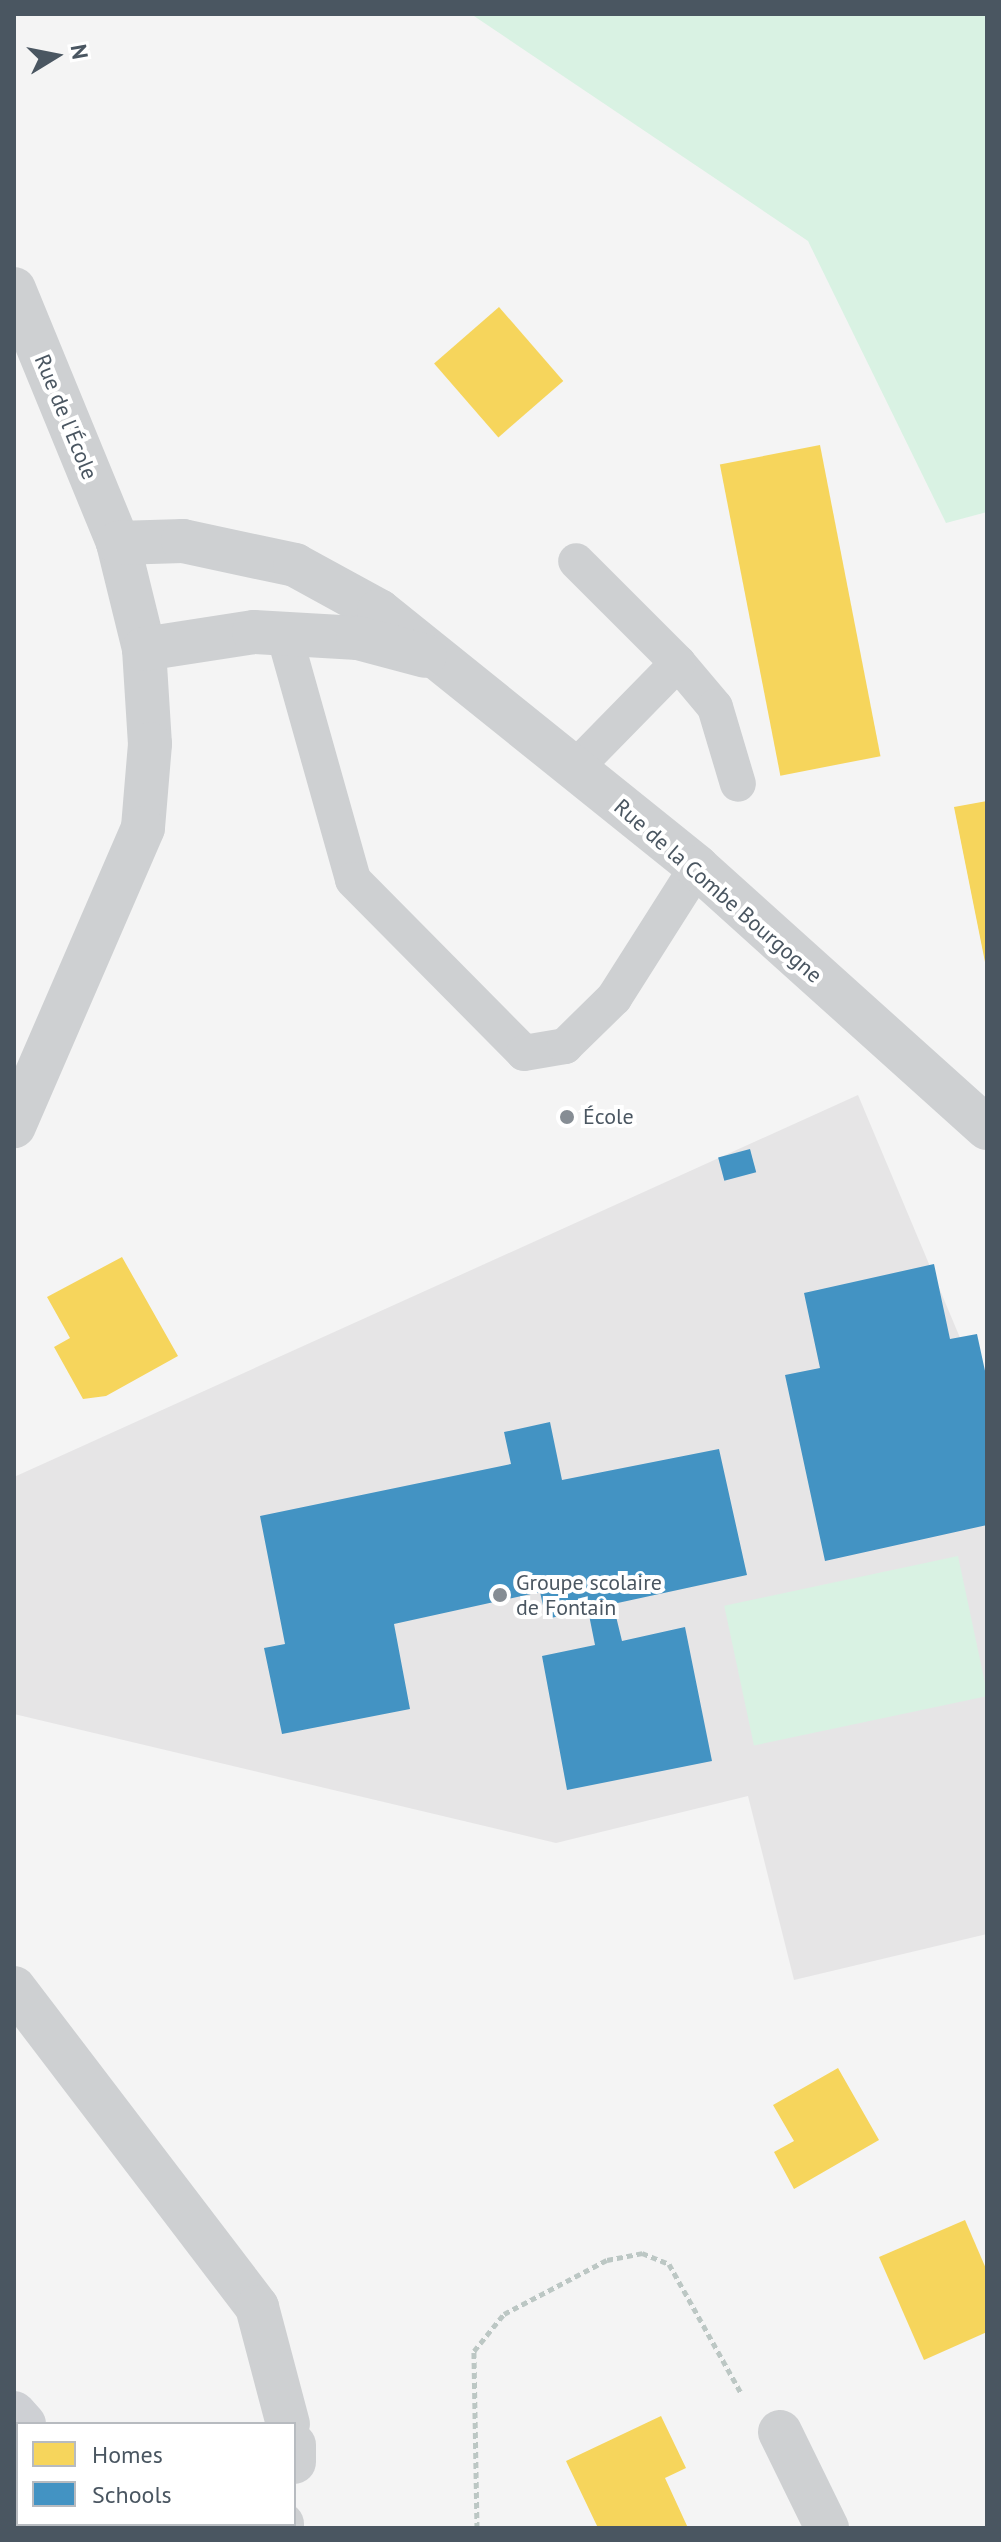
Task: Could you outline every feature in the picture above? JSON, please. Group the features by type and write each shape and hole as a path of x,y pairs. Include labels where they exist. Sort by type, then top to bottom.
{"street":[{"name":"Rue de l'École","path":"14,289 118,543 144,649 150,744 143,828 14,1126"},
{"name":"Rue de la Combe Bourgogne","path":"118,543 183,541 295,565 337,583 443,661 697,867 987,1128"},
{"name":"Rue de la Combe Bourgogne","path":"144,649 207,636 284,634 358,638 443,661"},
{"path":"14,1988 257,2307 287,2422"},
{"path":"780,2432 827,2528"}],"lane":[{"path":"576,561 678,663 715,707 738,784"},
{"path":"284,634 353,880 524,1053 565,1046 614,998 697,867"},
{"path":"575,768 678,663"}],"path":[{"path":"477,2528 474,2351 504,2314 607,2260 642,2253 669,2264 753,2414 780,2432"}],"shaded area":[{"name":"Groupe scolaire de Fontain","path":"858,1095 987,1402 987,1934 794,1980 748,1796 556,1843 14,1714 14,1477"}],"green space":[{"path":"471,14 987,14 987,512 946,523 808,241"},
{"path":"958,1556 987,1696 754,1746 724,1606"}],"building: Homes":[{"path":"499,307 563,381 498,437 434,363"},
{"path":"820,445 880,756 780,776 720,464"},
{"path":"987,801 987,967 986,967 954,807"},
{"path":"122,1257 178,1356 106,1396 83,1399 54,1347 70,1338 47,1297"},
{"path":"838,2068 879,2140 794,2189 774,2152 794,2141 773,2105"},
{"path":"965,2220 987,2271 987,2332 924,2360 879,2257"},
{"path":"661,2416 686,2468 665,2478 688,2528 598,2528 566,2461"}],"building: Schools":[{"path":"750,1149 756,1172 724,1181 718,1158"},
{"path":"934,1264 950,1339 977,1334 987,1380 987,1525 825,1561 785,1375 820,1368 804,1293"},
{"path":"550,1422 562,1480 719,1449 747,1575 613,1604 622,1641 685,1627 712,1761 567,1790 542,1656 595,1645 588,1610 546,1619 540,1592 394,1624 410,1709 282,1734 264,1648 285,1644 260,1516 511,1464 504,1432"}],"place":[{"name":"École","path":"567,1117"},
{"name":"Groupe scolaire de Fontain","path":"500,1595"}]}
